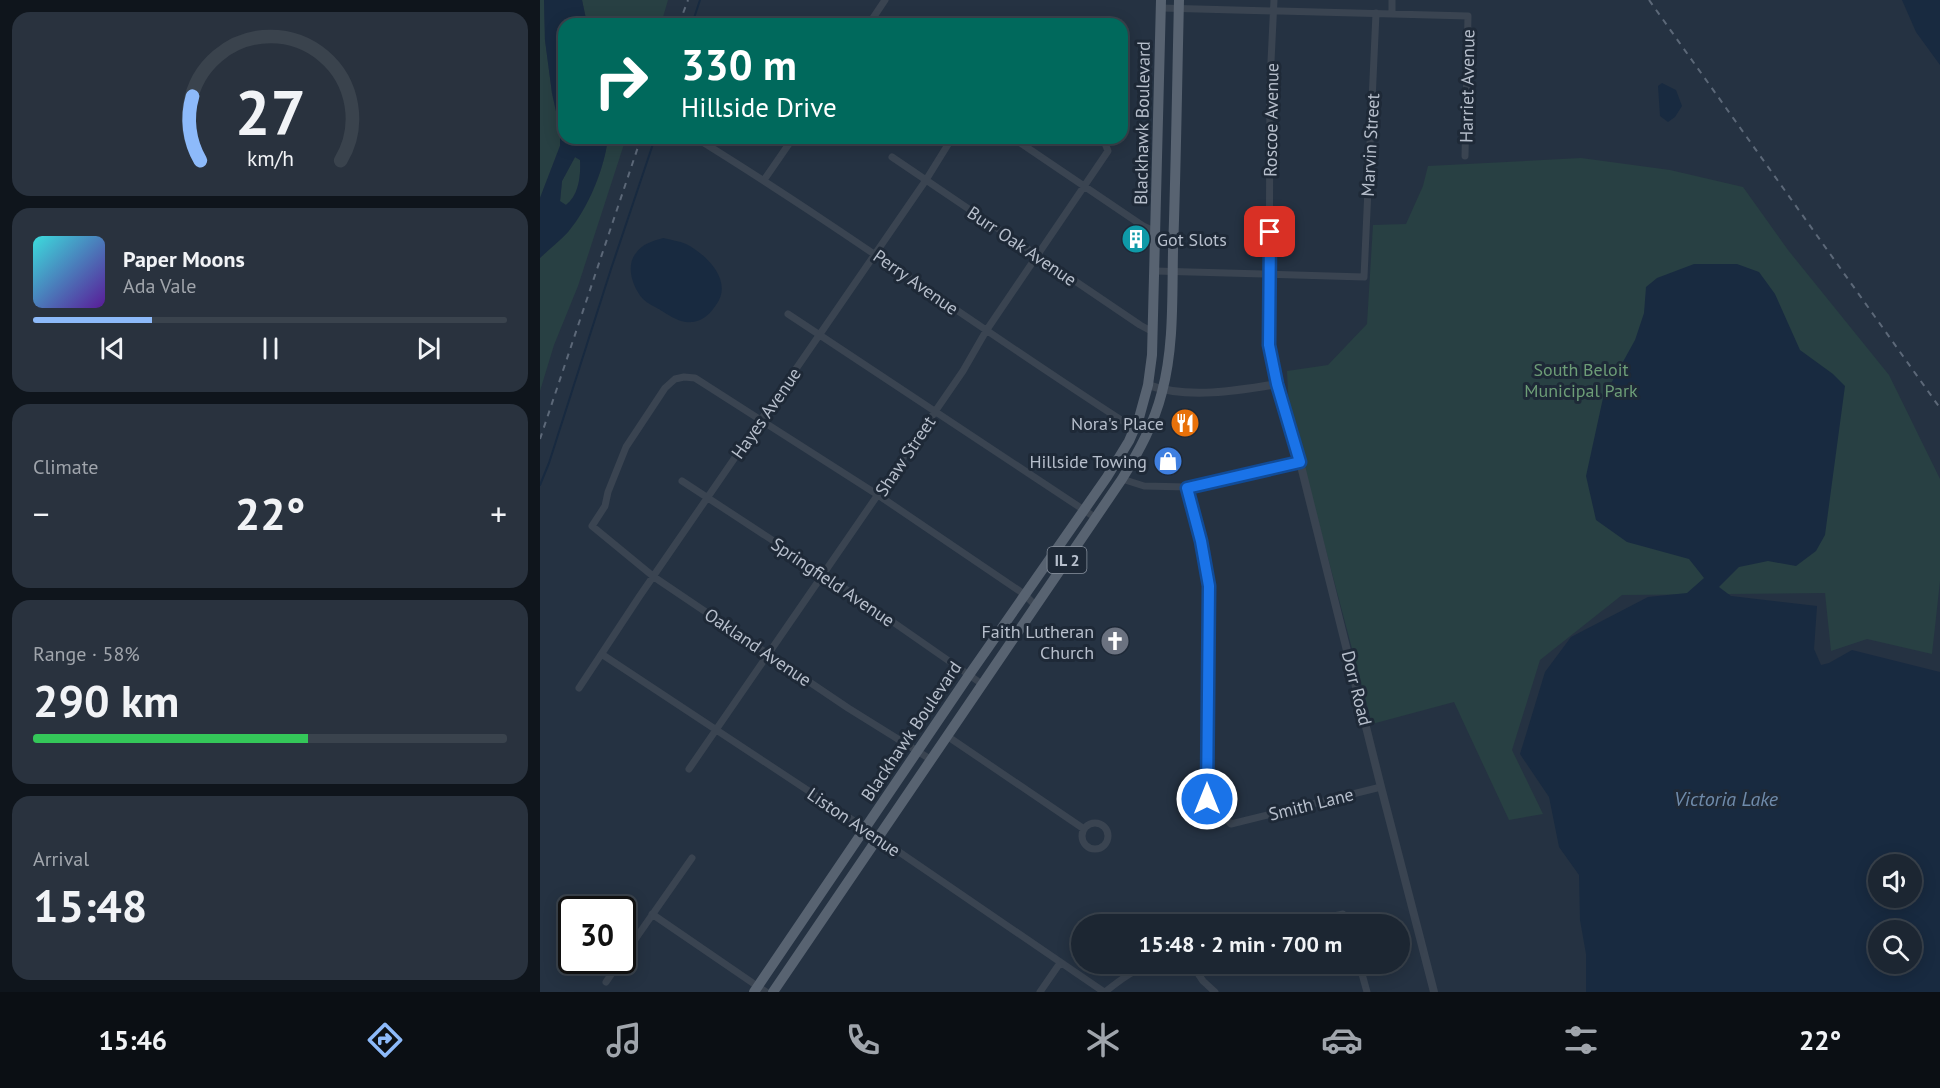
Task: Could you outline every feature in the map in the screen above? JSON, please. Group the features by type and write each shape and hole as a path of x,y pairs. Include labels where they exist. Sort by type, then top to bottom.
{"main road":[{"name":"Blackhawk Boulevard","path":"760,990 917,751 1107,477 1135,429 1148,385 1153,332 1161,4"},
{"name":"Blackhawk Boulevard","path":"773,992 1122,479 1154,420 1163,390 1170,347 1179,4"}],"street":[{"path":"873,18 885,0"},
{"name":"Roscoe Avenue","path":"1274,0 1270,82 1269,345 1277,384"},
{"path":"1161,4 1392,14 1392,0"},
{"name":"Marvin Street","path":"1270,275 1364,277 1376,13"},
{"name":"Harriet Avenue","path":"1392,14 1468,16 1465,156"},
{"name":"Perry Avenue","path":"706,144 764,180 1135,429"},
{"path":"764,180 789,144"},
{"name":"Hayes Avenue","path":"579,688 948,144"},
{"path":"1022,144 1143,226 1156,232"},
{"name":"Shaw Street","path":"689,769 963,371 986,331 1108,151 1105,144"},
{"name":"Burr Oak Avenue","path":"892,158 1140,326 1153,332"},
{"path":"1155,271 1270,275"},
{"path":"788,314 1096,518"},
{"name":"Oakland Avenue","path":"762,421 695,378 675,379 665,388 626,447 608,492 605,506 592,526 654,577 848,708 930,759"},
{"path":"1148,385 1180,392 1235,390 1277,384"},
{"name":"Dorr Road","path":"1277,384 1300,462 1434,992"},
{"path":"762,421 878,495 1024,594 1036,606"},
{"path":"1122,479 1144,486 1187,488 1300,462"},
{"name":"Springfield Avenue","path":"682,482 824,574 982,684"},
{"name":"Smith Lane","path":"1187,488 1201,541 1209,586 1207,799 1230,824 1381,788"},
{"name":"Liston Avenue","path":"603,655 1105,992"},
{"path":"947,736 1084,829"},
{"path":"636,938 693,858"},
{"path":"652,914 760,990"},
{"path":"1040,992 1060,963"},
{"path":"606,982 612,974"},
{"path":"1105,992 1131,974"},
{"path":"1198,974 1215,992"},
{"path":"1362,974 1367,992"}],"green space":[{"path":"540,0 544,0 545,40 560,146 540,198"},
{"path":"582,0 668,0 663,18 586,18"},
{"path":"607,144 624,144 578,286 554,345 540,391 540,258 568,232 582,212 599,175"},
{"path":"575,157 580,160 579,178 574,196 566,205 560,202 562,181"},
{"name":"South Beloit Municipal Park","path":"1581,158 1670,170 1743,187 1788,250 1889,375 1940,479 1940,581 1932,654 1867,639 1831,651 1825,593 1622,595 1540,660 1512,750 1543,814 1509,820 1454,702 1372,724 1289,411 1287,371 1328,365 1367,324 1373,225 1406,224 1423,186 1428,166"}],"water":[{"path":"544,0 582,0 586,18 558,18 558,120 545,40"},
{"path":"1902,0 1940,0 1940,65 1916,32"},
{"path":"1662,83 1676,90 1682,106 1675,117 1668,122 1660,116 1658,86"},
{"path":"560,144 607,144 599,175 582,212 568,232 540,258 540,198","holes":["575,157 580,160 579,178 574,196 566,205 560,201 562,181"]},
{"path":"663,238 683,243 702,254 720,278 721,296 711,312 700,320 685,322 676,319 645,301 636,289 631,270 633,258 645,245"},
{"name":"Victoria Lake","path":"1694,264 1737,264 1759,272 1775,294 1800,350 1833,374 1845,386 1825,535 1816,551 1796,566 1768,561 1739,567 1719,587 1731,596 1817,606 1814,649 1821,665 1852,650 1940,672 1940,992 1586,992 1586,954 1580,920 1579,875 1559,847 1549,797 1520,754 1545,672 1571,637 1648,597 1687,593 1704,578 1689,559 1627,542 1596,520 1586,476 1603,398 1635,340 1644,313 1646,287 1657,278"}],"waterway":[{"path":"694,18 700,0"},
{"path":"540,485 653,144"}],"railway":[{"path":"681,18 688,0"},
{"path":"1649,0 1940,408"},
{"path":"540,439 639,144"}],"place":[{"name":"Got Slots","path":"1136,239"},
{"name":"Nora's Place","path":"1185,423"},
{"name":"Hillside Towing","path":"1168,461"},
{"name":"Faith Lutheran Church","path":"1115,641"}],"route":[{"path":"1207,799 1209,586 1201,541 1187,488 1300,462 1277,384 1269,345 1270,232"}]}
